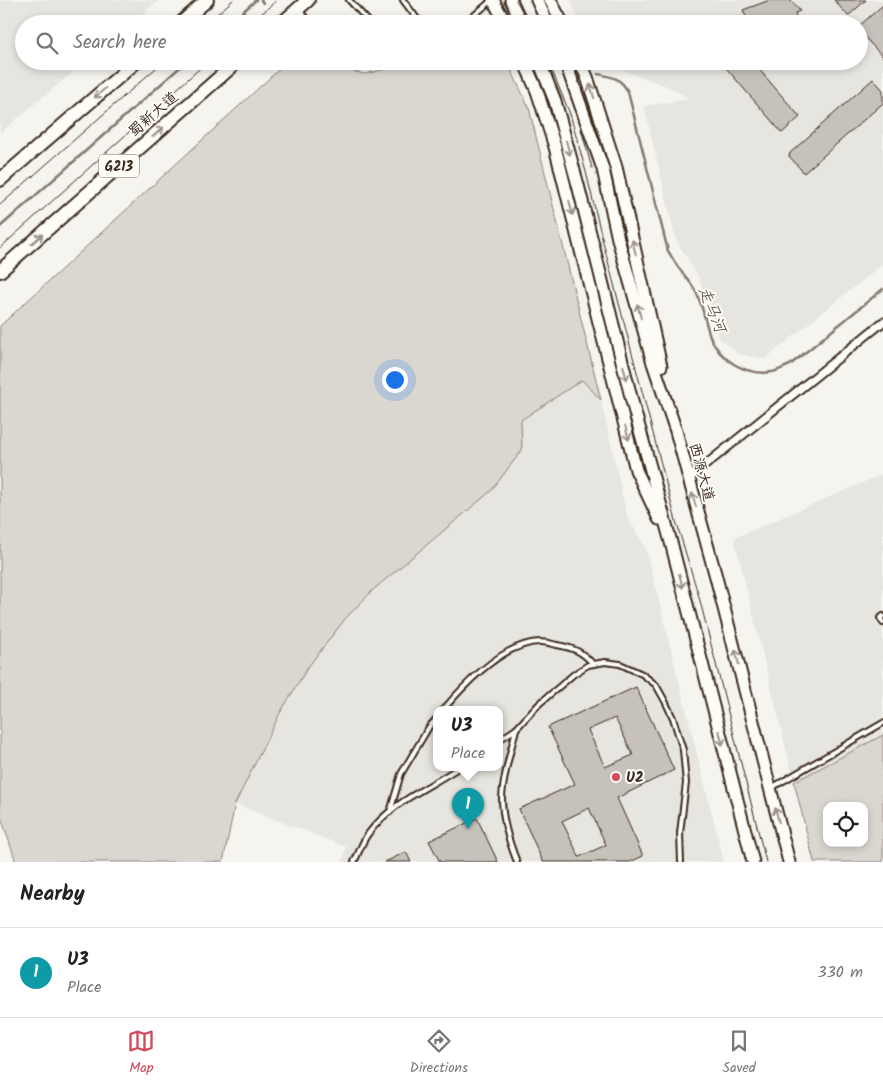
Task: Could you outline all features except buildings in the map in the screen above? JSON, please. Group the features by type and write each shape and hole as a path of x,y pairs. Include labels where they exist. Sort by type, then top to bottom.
{"highway":[{"path":"190,15 207,0"},
{"path":"291,15 308,0"},
{"path":"0,180 126,70"},
{"name":"蜀新大道","path":"0,271 228,70"}],"main road":[{"path":"492,0 501,15"},
{"path":"510,0 518,15"},
{"path":"537,0 544,15"},
{"path":"550,0 558,15"},
{"path":"528,70 537,91 555,147 636,470 672,546"},
{"path":"543,70 555,101 578,184 634,409 672,546 753,862"},
{"name":"西源大道","path":"569,70 603,169 618,239 653,363 676,431 716,577 789,862"},
{"path":"584,70 616,168 676,431"}],"street":[{"path":"688,479 883,322"}],"lane":[{"path":"349,0 363,15"},
{"path":"403,0 414,15"},
{"path":"474,15 492,0"},
{"path":"298,9 303,15"},
{"path":"883,616 880,618 883,623"},
{"path":"447,706 470,680 498,658 520,645 541,642 567,647 583,653 593,664"},
{"path":"503,737 516,729 539,704 574,674 588,665 605,662 620,664 642,674 656,685 673,718 681,743 686,768 685,802 680,833 680,862"},
{"path":"390,812 401,774 433,722"},
{"path":"770,789 883,723"},
{"path":"516,729 502,798 511,847 517,862"},
{"path":"354,862 367,835 390,812 405,799 453,771"}],"shaded area":[{"path":"0,0 159,0 142,15 15,15 15,70 75,70 0,133"},
{"path":"570,0 883,0 883,264 765,359 738,354 719,338 699,278 676,240 644,106 689,99 672,88 623,70 868,70 868,15 577,15"},
{"path":"278,70 350,70 365,74 382,70 511,70 529,108 601,400 582,380 521,420 522,450 491,491 373,590 345,619 308,667 280,713 235,804 223,862 16,862 0,814 0,326"},
{"path":"582,380 601,400 627,516 646,549 724,862 342,862 346,847 235,804 280,713 308,667 345,619 373,590 522,450 521,420"},
{"path":"883,474 883,862 814,862 734,538"},
{"path":"883,735 883,862 814,862 794,782"}],"waterway":[{"path":"239,15 256,0"},
{"path":"0,227 177,70"},
{"name":"走马河","path":"598,74 616,79 628,92 668,251 678,268 694,288 714,345 727,359 743,369 762,373 790,365 883,289"}],"tram line":[{"path":"216,15 233,0"},
{"path":"260,15 277,0"},
{"path":"516,0 524,15"},
{"path":"0,205 154,70"},
{"path":"0,248 198,70"},
{"path":"552,70 570,114 586,172 676,521 699,597 766,862"},
{"path":"581,129 592,168"}],"place":[{"name":"U2","path":"616,777"},
{"name":"U3","path":"468,829"}]}
